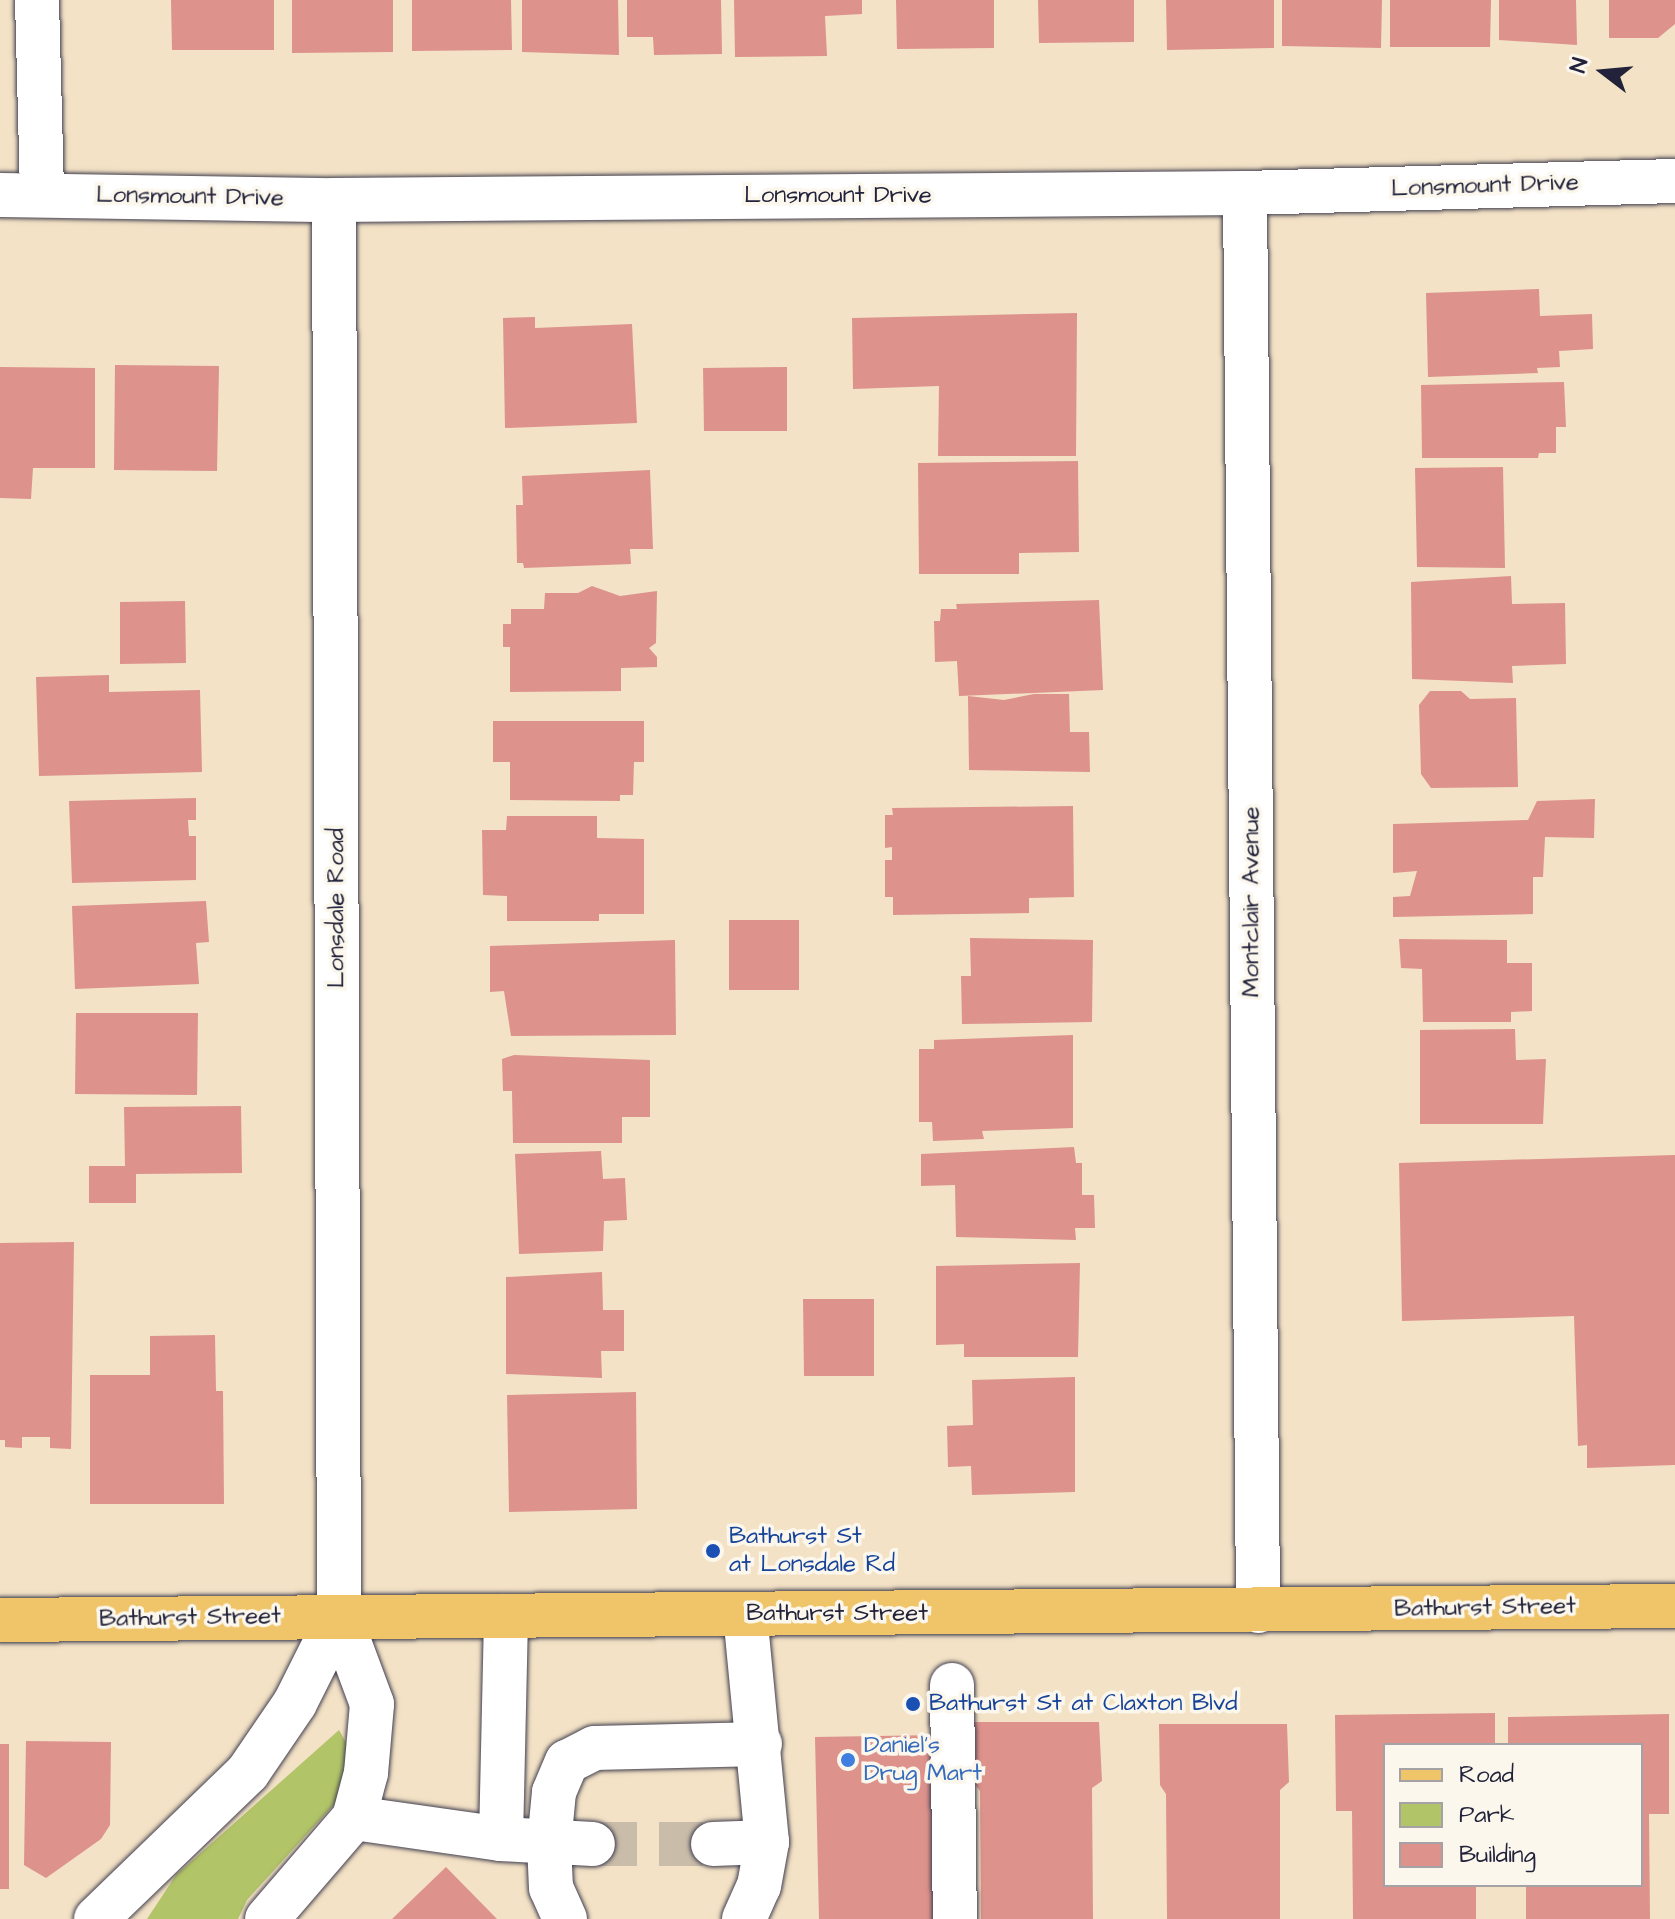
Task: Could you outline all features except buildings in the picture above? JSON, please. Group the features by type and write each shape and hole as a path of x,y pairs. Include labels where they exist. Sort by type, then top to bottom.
{"main road":[{"name":"Bathurst Street","path":"0,1620 1675,1606"}],"street":[{"path":"21,194 37,0"},
{"name":"Lonsmount Drive","path":"21,194 334,200 1245,193 1675,181"},
{"name":"Montclair Avenue","path":"1245,193 1258,1611"},
{"name":"Lonsdale Road","path":"334,200 339,1615"},
{"path":"267,1919 354,1818 366,1773 372,1704 339,1615"},
{"path":"96,1919 248,1772 295,1703 339,1615"},
{"path":"744,1919 759,1886 767,1842 760,1744 745,1615"},
{"path":"501,1839 506,1616"},
{"path":"952,1685 955,1919"},
{"path":"565,1919 551,1888 549,1844 554,1792 567,1762 595,1748 760,1744"},
{"path":"354,1818 501,1839 593,1844"},
{"path":"713,1844 767,1842"}],"green space":[{"path":"339,1730 348,1746 338,1800 247,1900 238,1919 147,1919 176,1875"}],"tunnel":[{"path":"593,1844 713,1844"}],"place":[{"name":"Bathurst St at Lonsdale Rd","path":"713,1551"},
{"name":"Bathurst St at Claxton Blvd","path":"913,1704"},
{"name":"Daniel's Drug Mart","path":"848,1760"}]}
